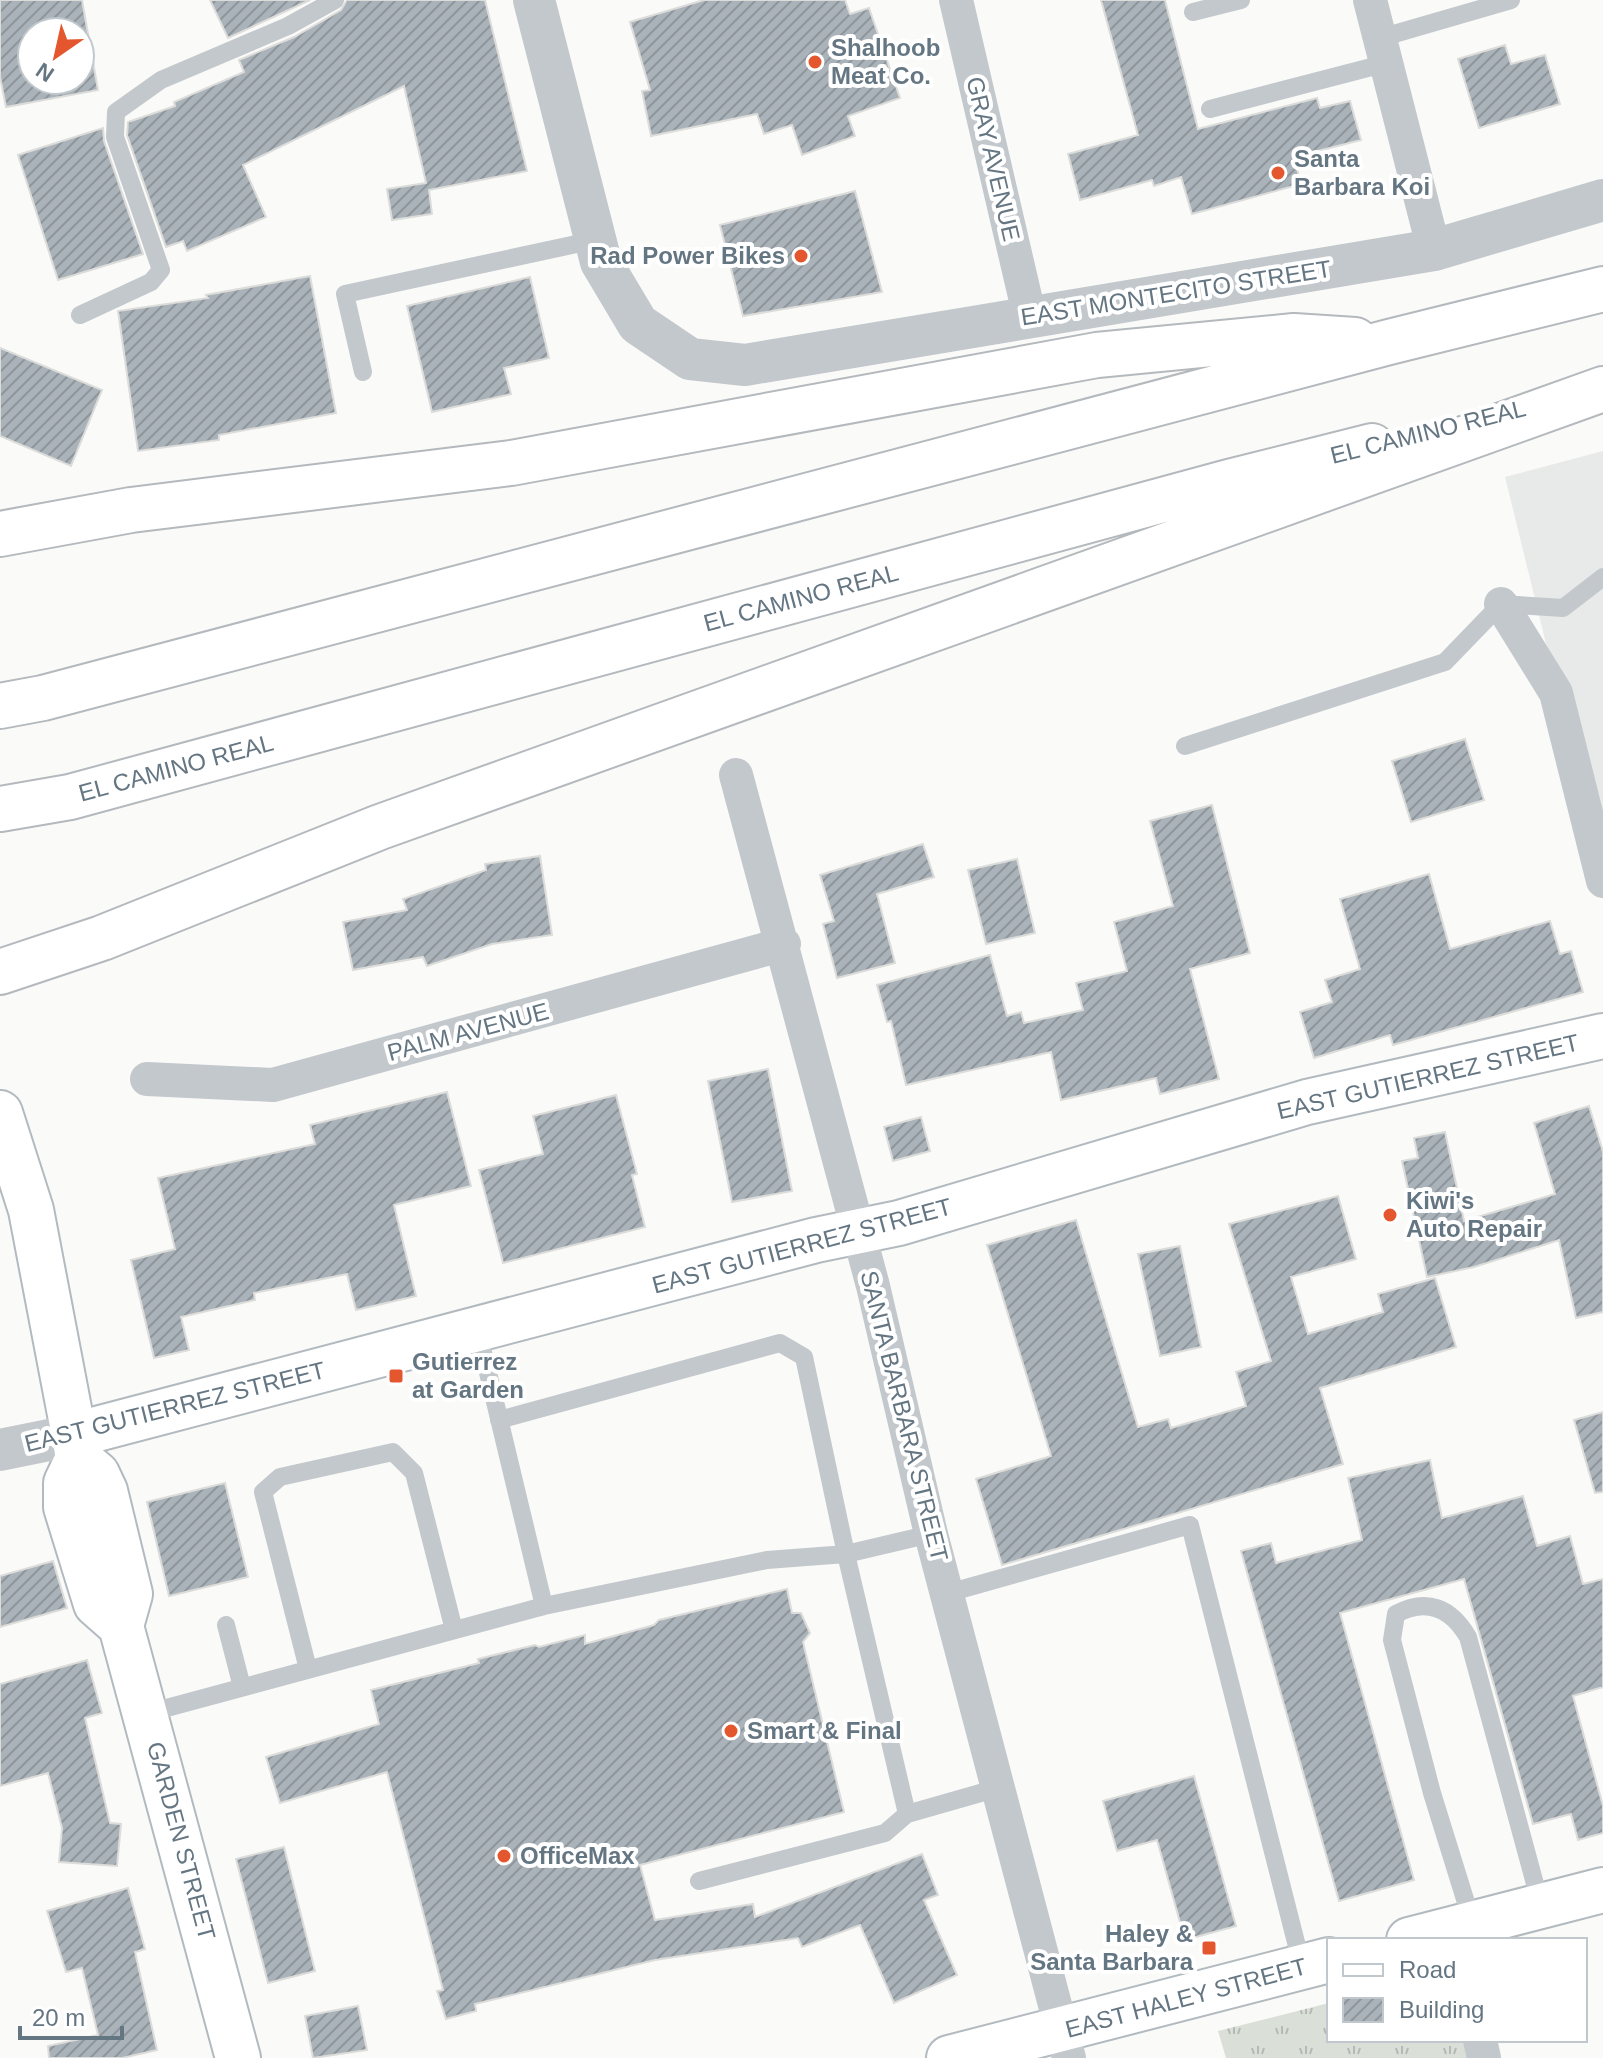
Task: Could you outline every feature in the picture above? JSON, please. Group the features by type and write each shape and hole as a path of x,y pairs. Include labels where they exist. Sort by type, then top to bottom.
{"main road":[{"path":"0,706 43,698 1389,342 1603,289"},
{"path":"0,534 131,510 511,463 1097,355 1294,336 1389,342"},
{"path":"0,972 102,938 380,827 1603,389"},
{"name":"EL CAMINO REAL","path":"0,809 70,797 1229,482 1603,389"},
{"name":"EAST GUTIERREZ STREET","path":"76,1446 478,1331 816,1240 859,1233 1307,1102 1603,1036"},
{"name":"GARDEN STREET","path":"0,1113 31,1210 76,1446 97,1474 105,1491 130,1594 121,1626 148,1713 238,2058"},
{"path":"1422,1938 1460,1932 1603,1890"},
{"name":"EAST HALEY STREET","path":"949,2058 1066,2044 1315,1963"}],"street":[{"path":"534,0 595,240"},
{"name":"GRAY AVENUE","path":"956,0 1030,318"},
{"path":"1370,0 1434,250"},
{"name":"EAST MONTECITO STREET","path":"595,240 601,262 638,324 690,359 745,365 1434,250 1603,200"},
{"path":"1501,604 1556,693 1594,804 1603,881"},
{"name":"SANTA BARBARA STREET","path":"736,775 784,944 859,1233 931,1534 1066,2044"},
{"name":"PALM AVENUE","path":"147,1079 273,1085 784,944"},
{"name":"EAST GUTIERREZ STREET","path":"0,1450 76,1446"}],"lane":[{"path":"80,315 96,304 151,282 161,270 115,137 116,112 161,80 288,26 335,0"},
{"path":"1193,12 1241,0"},
{"path":"1210,109 1384,50 1511,0"},
{"path":"363,372 345,294 595,240"},
{"path":"1185,746 1445,662 1501,604 1563,608 1603,577"},
{"path":"478,1331 544,1606"},
{"path":"499,1420 780,1343 804,1357 907,1814"},
{"path":"308,1669 263,1492 280,1477 393,1452 414,1473 454,1630"},
{"path":"948,1593 1190,1525 1315,1963"},
{"path":"148,1713 544,1606 767,1560 846,1554 931,1534"},
{"path":"1460,1932 1432,1793 1392,1640 1396,1614 1404,1610 1426,1606 1442,1608 1459,1621 1468,1637 1541,1906"},
{"path":"226,1625 242,1687"},
{"path":"699,1881 885,1833 907,1814 998,1788"}],"shaded area":[{"path":"1603,451 1603,875 1505,477"}],"green space":[{"path":"1327,2004 1327,2042 1468,2042 1472,2058 1226,2058 1218,2031"}],"building":[{"path":"0,0 82,0 85,16 16,16 16,96 66,96 6,107 0,77"},
{"path":"210,0 310,0 228,38"},
{"path":"347,0 485,0 527,171 429,190 432,214 392,220 387,189 426,183 404,86 243,165 266,217 187,251 183,241 166,247 127,135 128,122 175,106 174,102 244,72 239,60 294,37 341,10"},
{"path":"704,0 845,0 850,14 869,8 900,98 848,116 855,136 802,155 792,125 764,134 757,114 651,136 642,91 650,90 630,22"},
{"path":"1101,0 1165,0 1198,129 1317,98 1320,108 1350,101 1361,140 1294,157 1301,184 1192,214 1181,177 1154,186 1152,180 1080,200 1068,154 1138,135"},
{"path":"1505,45 1511,64 1545,55 1560,104 1479,128 1458,59"},
{"path":"103,128 104,141 143,254 58,280 18,155"},
{"path":"855,191 882,292 743,316 720,225"},
{"path":"310,276 336,413 219,435 219,440 138,451 118,311 208,298 206,295"},
{"path":"530,277 549,358 504,368 511,394 432,412 407,306"},
{"path":"0,348 102,390 71,466 0,436"},
{"path":"1465,739 1484,800 1411,822 1392,761"},
{"path":"1212,805 1250,953 1190,969 1219,1079 1160,1094 1156,1078 1061,1100 1051,1052 906,1085 891,1021 887,1022 877,985 990,955 1007,1016 1021,1012 1024,1023 1083,1010 1076,983 1127,971 1114,922 1173,906 1150,821"},
{"path":"923,844 934,877 877,894 895,963 837,978 823,924 834,921 820,875"},
{"path":"540,856 552,935 492,944 427,966 423,957 353,970 343,922 407,910 403,899 486,870 485,864"},
{"path":"1017,859 1035,933 986,944 968,870"},
{"path":"1429,874 1450,949 1550,921 1560,954 1571,951 1583,992 1393,1045 1390,1035 1314,1058 1300,1012 1332,1002 1325,980 1360,969 1340,899"},
{"path":"768,1069 792,1191 732,1202 708,1081"},
{"path":"447,1092 471,1186 394,1205 416,1296 356,1310 347,1274 254,1293 255,1300 181,1317 189,1350 154,1358 131,1260 175,1249 158,1178 315,1144 310,1125"},
{"path":"616,1095 637,1174 632,1175 645,1227 503,1263 479,1170 543,1154 533,1116"},
{"path":"1589,1106 1603,1152 1603,1312 1576,1318 1559,1240 1474,1267 1427,1277 1402,1161 1418,1158 1414,1138 1445,1132 1464,1221 1555,1194 1534,1123"},
{"path":"921,1117 930,1151 893,1161 884,1127"},
{"path":"1338,1196 1356,1259 1291,1277 1308,1334 1383,1312 1378,1294 1435,1278 1456,1347 1320,1388 1343,1464 1002,1565 976,1479 1051,1456 987,1245 1076,1220 1138,1427 1168,1419 1171,1428 1246,1406 1236,1372 1271,1361 1229,1224"},
{"path":"1180,1246 1201,1347 1160,1356 1138,1254"},
{"path":"1603,1412 1603,1492 1595,1493 1574,1420"},
{"path":"1430,1460 1442,1518 1523,1496 1537,1546 1570,1536 1583,1584 1603,1579 1603,1687 1573,1696 1603,1806 1603,1833 1578,1840 1571,1814 1533,1824 1464,1579 1340,1613 1414,1880 1339,1901 1241,1551 1271,1543 1276,1563 1362,1540 1348,1478"},
{"path":"225,1483 248,1577 169,1596 147,1502"},
{"path":"53,1561 67,1608 0,1627 0,1576"},
{"path":"787,1589 792,1613 801,1613 810,1633 803,1642 844,1812 640,1865 655,1920 753,1904 755,1917 922,1854 938,1895 924,1900 957,1975 894,2003 860,1925 802,1947 798,1938 655,1960 475,2004 476,2011 446,2019 437,1991 443,1990 387,1772 280,1803 266,1757 379,1724 371,1690 479,1663 478,1659 535,1645 539,1647 585,1635 585,1644 654,1625 659,1620"},
{"path":"87,1660 102,1713 85,1718 110,1823 121,1824 117,1866 59,1862 62,1828 48,1773 0,1786 0,1684"},
{"path":"1194,1776 1236,1926 1185,1940 1157,1840 1117,1851 1103,1801"},
{"path":"284,1847 315,1971 268,1983 236,1859"},
{"path":"128,1888 145,1949 135,1952 157,2050 122,2058 49,2058 48,2046 98,2035 82,1968 66,1972 47,1911"},
{"path":"358,2006 367,2050 313,2058 305,2016"}],"place":[{"name":"Shalhoob Meat Co.","path":"815,62"},
{"name":"Santa Barbara Koi","path":"1278,173"},
{"name":"Rad Power Bikes","path":"801,256"},
{"name":"Kiwi's Auto Repair","path":"1390,1215"},
{"name":"Gutierrez at Garden","path":"396,1376"},
{"name":"Smart & Final","path":"731,1731"},
{"name":"OfficeMax","path":"504,1856"},
{"name":"Haley & Santa Barbara","path":"1209,1948"}]}
